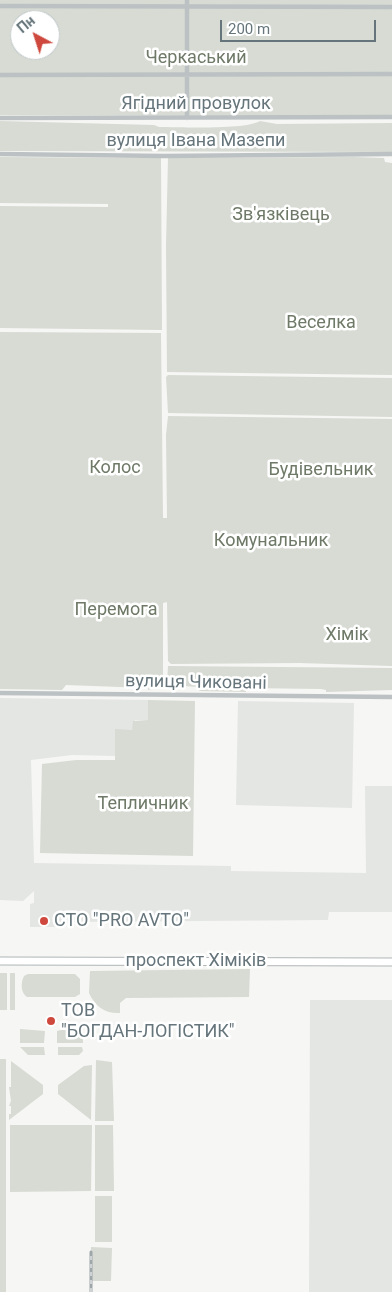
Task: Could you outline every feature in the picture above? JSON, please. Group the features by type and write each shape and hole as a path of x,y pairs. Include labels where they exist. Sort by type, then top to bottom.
{"main road":[{"name":"проспект Хіміків","path":"0,961 392,962"}],"street":[{"path":"187,0 187,118"},
{"path":"0,6 392,7"},
{"path":"0,75 392,74"},
{"name":"Ягідний провулок","path":"0,118 392,117"},
{"name":"вулиця Івана Мазепи","path":"0,154 164,156 392,154"},
{"name":"вулиця Чиковані","path":"0,693 392,697"}],"shaded area":[{"path":"0,698 148,700 148,720 135,720 132,730 115,730 115,756 72,755 31,760 34,863 231,866 231,871 366,873 365,786 392,786 392,912 329,912 328,920 70,922 60,927 30,927 30,904 34,903 34,891 23,901 0,900"},
{"path":"238,701 354,703 352,808 236,805"},
{"path":"310,1000 392,1000 392,1292 309,1292"}],"green space":[{"name":"Черкаський","path":"0,0 392,0 392,116 0,115"},
{"path":"0,121 154,125 159,127 227,127 252,124 260,121 277,124 392,123 392,152 0,151"},
{"path":"0,157 161,158 162,330 0,328 0,206 108,207 108,204 0,203"},
{"path":"168,158 384,158 385,162 392,163 392,375 167,372 166,246"},
{"path":"0,332 161,333 163,518 167,518 166,435 168,416 392,419 392,666 300,663 171,664 168,661 167,602 163,603 163,686 148,690 148,688 66,685 62,690 0,689"},
{"path":"168,375 392,378 392,417 168,413 166,377"},
{"name":"Хімік","path":"168,666 392,668 392,690 326,692 326,690 321,689 246,688 246,692 199,691 199,687 167,685"},
{"name":"Тепличник","path":"148,700 195,701 193,856 40,853 42,764 76,760 115,760 115,729 132,730 133,721 148,720"},
{"path":"250,969 249,997 126,998 120,1003 120,1013 115,1013 101,1008 94,1002 89,993 90,971"},
{"path":"0,973 7,973 7,1010 0,1010"},
{"path":"10,973 15,973 15,1010 10,1010"},
{"path":"28,974 75,974 80,979 80,994 75,997 27,997 22,990 22,984 24,976"},
{"path":"20,1029 45,1031 44,1043 20,1043"},
{"path":"83,1029 83,1043 57,1043 57,1031"},
{"path":"20,1047 44,1047 45,1055 28,1055"},
{"path":"58,1047 82,1047 83,1051 79,1055 58,1055"},
{"path":"0,1059 6,1059 6,1292 0,1292"},
{"path":"96,1060 112,1062 114,1121 95,1121"},
{"path":"11,1061 43,1085 43,1094 9,1120 9,1114 11,1114 9,1087 11,1087"},
{"path":"92,1065 91,1120 58,1094 58,1085 84,1066"},
{"path":"10,1125 92,1125 91,1191 10,1192"},
{"path":"95,1125 113,1125 114,1191 95,1191"},
{"path":"95,1196 112,1196 112,1242 95,1242"},
{"path":"91,1247 112,1248 111,1281 90,1281"}],"railway":[{"path":"91,1252 91,1292"}],"place":[{"name":"СТО \"PRO AVTO\"","path":"44,921"},
{"name":"ТОВ \"БОГДАН-ЛОГІСТИК\"","path":"51,1021"}],"park label":[{"name":"Зв'язківець","path":"281,215"},
{"name":"Веселка","path":"321,323"},
{"name":"Колос","path":"115,468"},
{"name":"Будівельник","path":"321,470"},
{"name":"Комунальник","path":"271,541"},
{"name":"Перемога","path":"116,610"}]}
